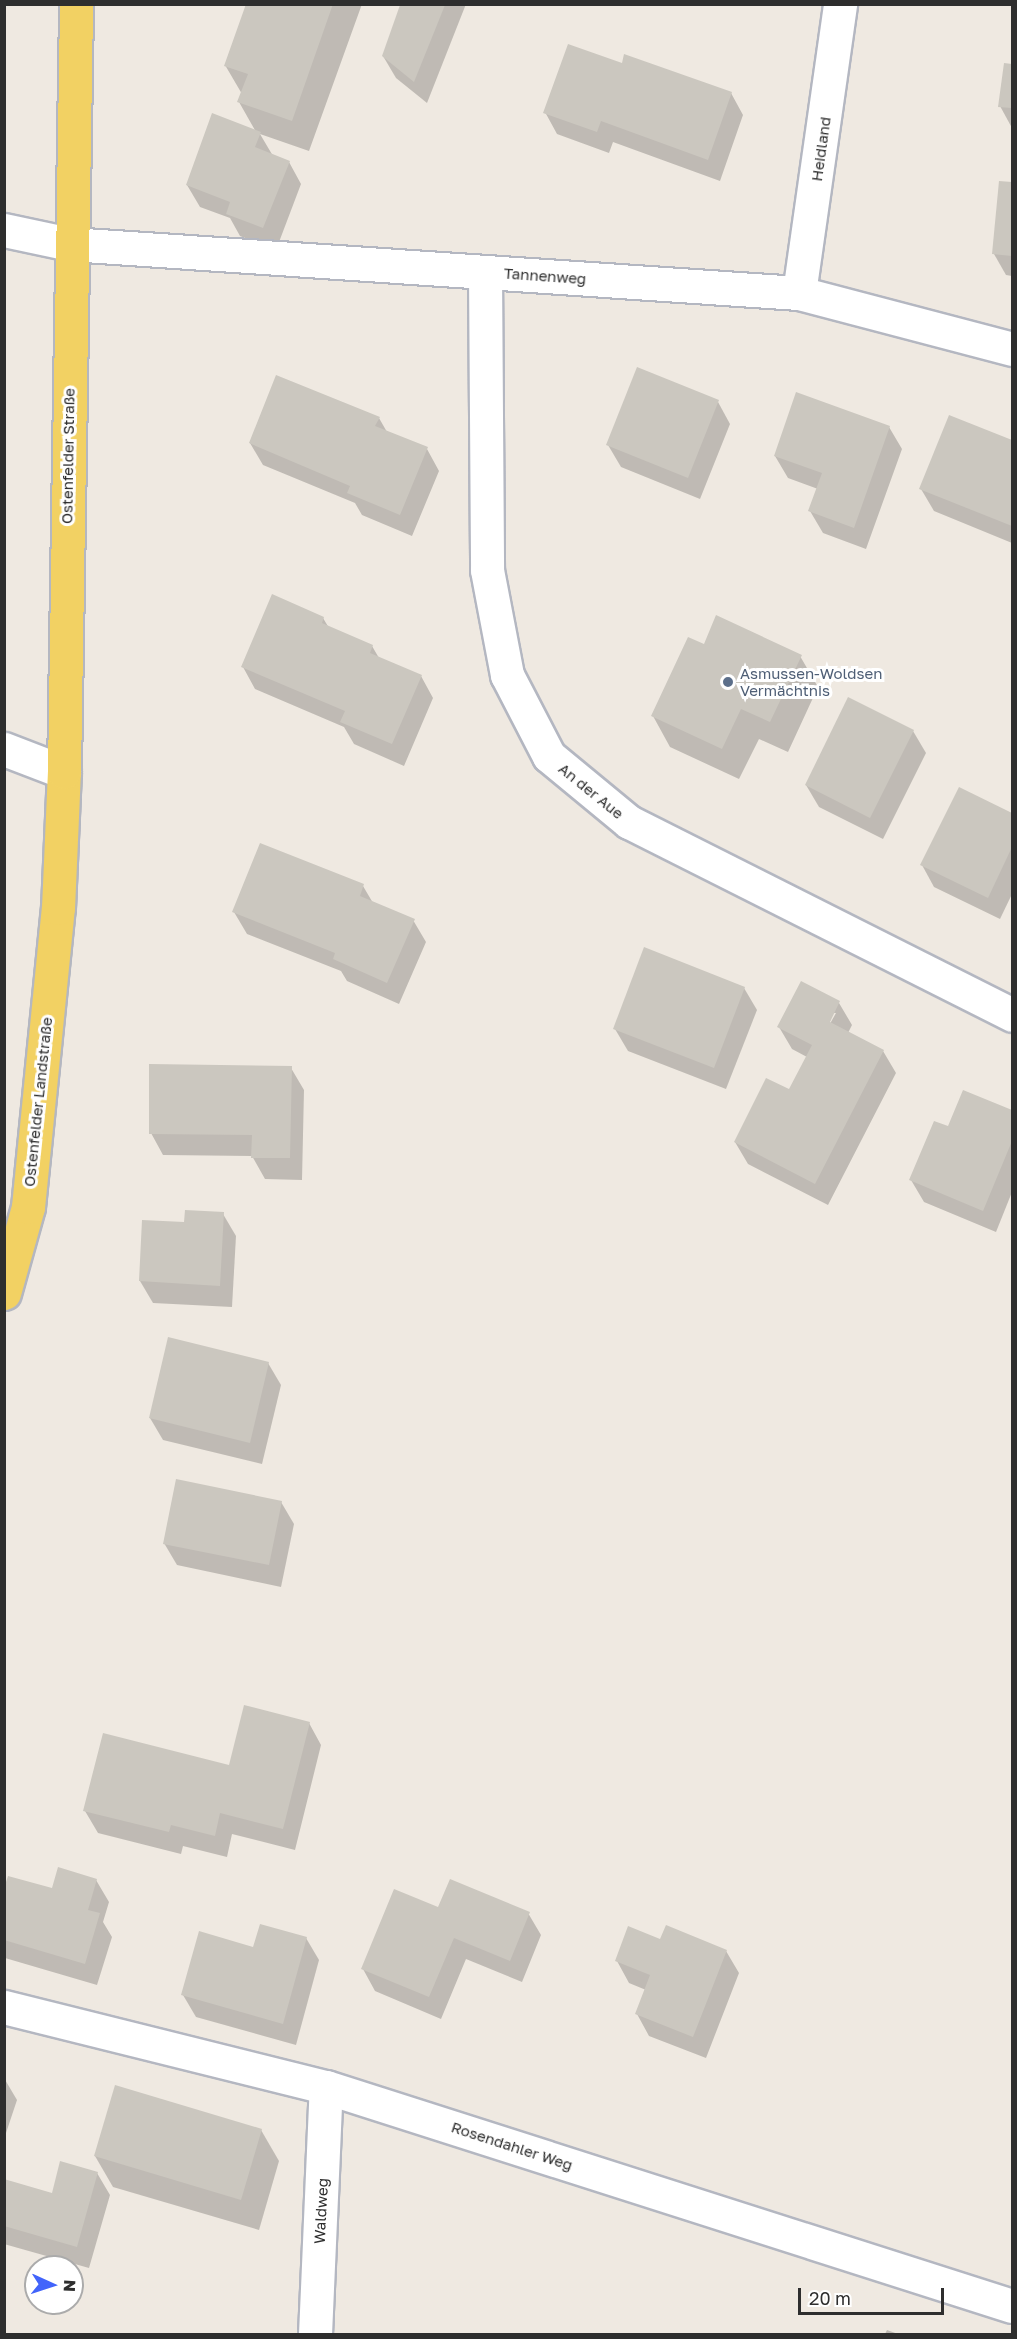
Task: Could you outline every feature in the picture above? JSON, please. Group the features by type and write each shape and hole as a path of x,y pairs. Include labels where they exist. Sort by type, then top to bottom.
{"main road":[{"name":"Ostenfelder Straße","path":"58,908 64,772 70,244 76,4"},
{"name":"Ostenfelder Landstraße","path":"4,1293 28,1207 58,908"}],"street":[{"name":"Heidland","path":"799,293 840,4"},
{"name":"Tannenweg","path":"4,230 70,244 799,293 1012,349"},
{"name":"An der Aue","path":"485,272 487,570 507,675 549,756 629,822 1012,1014"},
{"path":"4,749 64,772"},
{"name":"Rosendahler Weg","path":"4,2007 326,2086 1012,2306"},
{"name":"Waldweg","path":"315,2334 326,2086"}],"building":[{"path":"246,4 333,4 292,121 237,102 248,74 224,66"},
{"path":"400,5 445,5 414,82 382,56"},
{"path":"568,44 622,63 624,54 732,92 708,160 601,121 597,132 543,113"},
{"path":"1004,63 1012,64 1012,108 998,107"},
{"path":"212,113 261,132 255,147 290,161 263,228 226,214 230,202 186,185"},
{"path":"999,181 1012,182 1012,256 992,254"},
{"path":"637,367 719,400 688,478 606,445"},
{"path":"276,375 380,417 375,426 428,447 400,515 347,493 350,486 249,443"},
{"path":"796,392 890,426 854,528 808,511 822,473 774,456"},
{"path":"949,415 1012,440 1012,526 919,489"},
{"path":"272,594 324,617 322,623 373,645 370,653 422,675 392,744 340,722 345,711 241,667"},
{"name":"Asmussen-Woldsen Vermächtnis","path":"716,615 802,655 770,722 741,709 722,749 651,716 688,637 704,644"},
{"path":"848,697 914,730 870,818 805,785"},
{"path":"959,787 1012,813 1012,847 988,898 920,865"},
{"path":"260,843 364,884 360,896 415,919 387,983 333,959 335,953 232,912"},
{"path":"644,947 745,987 714,1068 613,1029"},
{"path":"801,981 840,1001 830,1022 884,1050 815,1184 734,1142 766,1078 789,1089 812,1045 777,1027"},
{"path":"149,1064 292,1066 290,1158 251,1158 252,1135 149,1134"},
{"path":"963,1090 1012,1110 1012,1141 983,1211 909,1180 934,1121 948,1126"},
{"path":"185,1210 224,1212 220,1286 139,1281 142,1220 184,1222"},
{"path":"168,1337 269,1362 250,1443 149,1418"},
{"path":"176,1479 282,1501 269,1565 163,1544"},
{"path":"244,1705 310,1722 283,1829 220,1813 215,1836 171,1825 169,1832 83,1811 103,1733 229,1765"},
{"path":"58,1867 97,1879 88,1910 100,1913 85,1964 4,1940 4,1888 8,1876 52,1888"},
{"path":"450,1879 530,1912 510,1961 454,1938 429,1997 361,1969 394,1889 438,1907"},
{"path":"260,1924 307,1937 283,2024 181,1995 199,1931 253,1947"},
{"path":"666,1925 727,1950 693,2037 635,2014 650,1975 615,1961 628,1926 660,1939"},
{"path":"115,2085 262,2129 241,2200 94,2156"},
{"path":"60,2161 98,2172 77,2247 4,2226 4,2179 52,2193"}],"place":[{"name":"Asmussen-Woldsen Vermächtnis","path":"728,682"}]}
